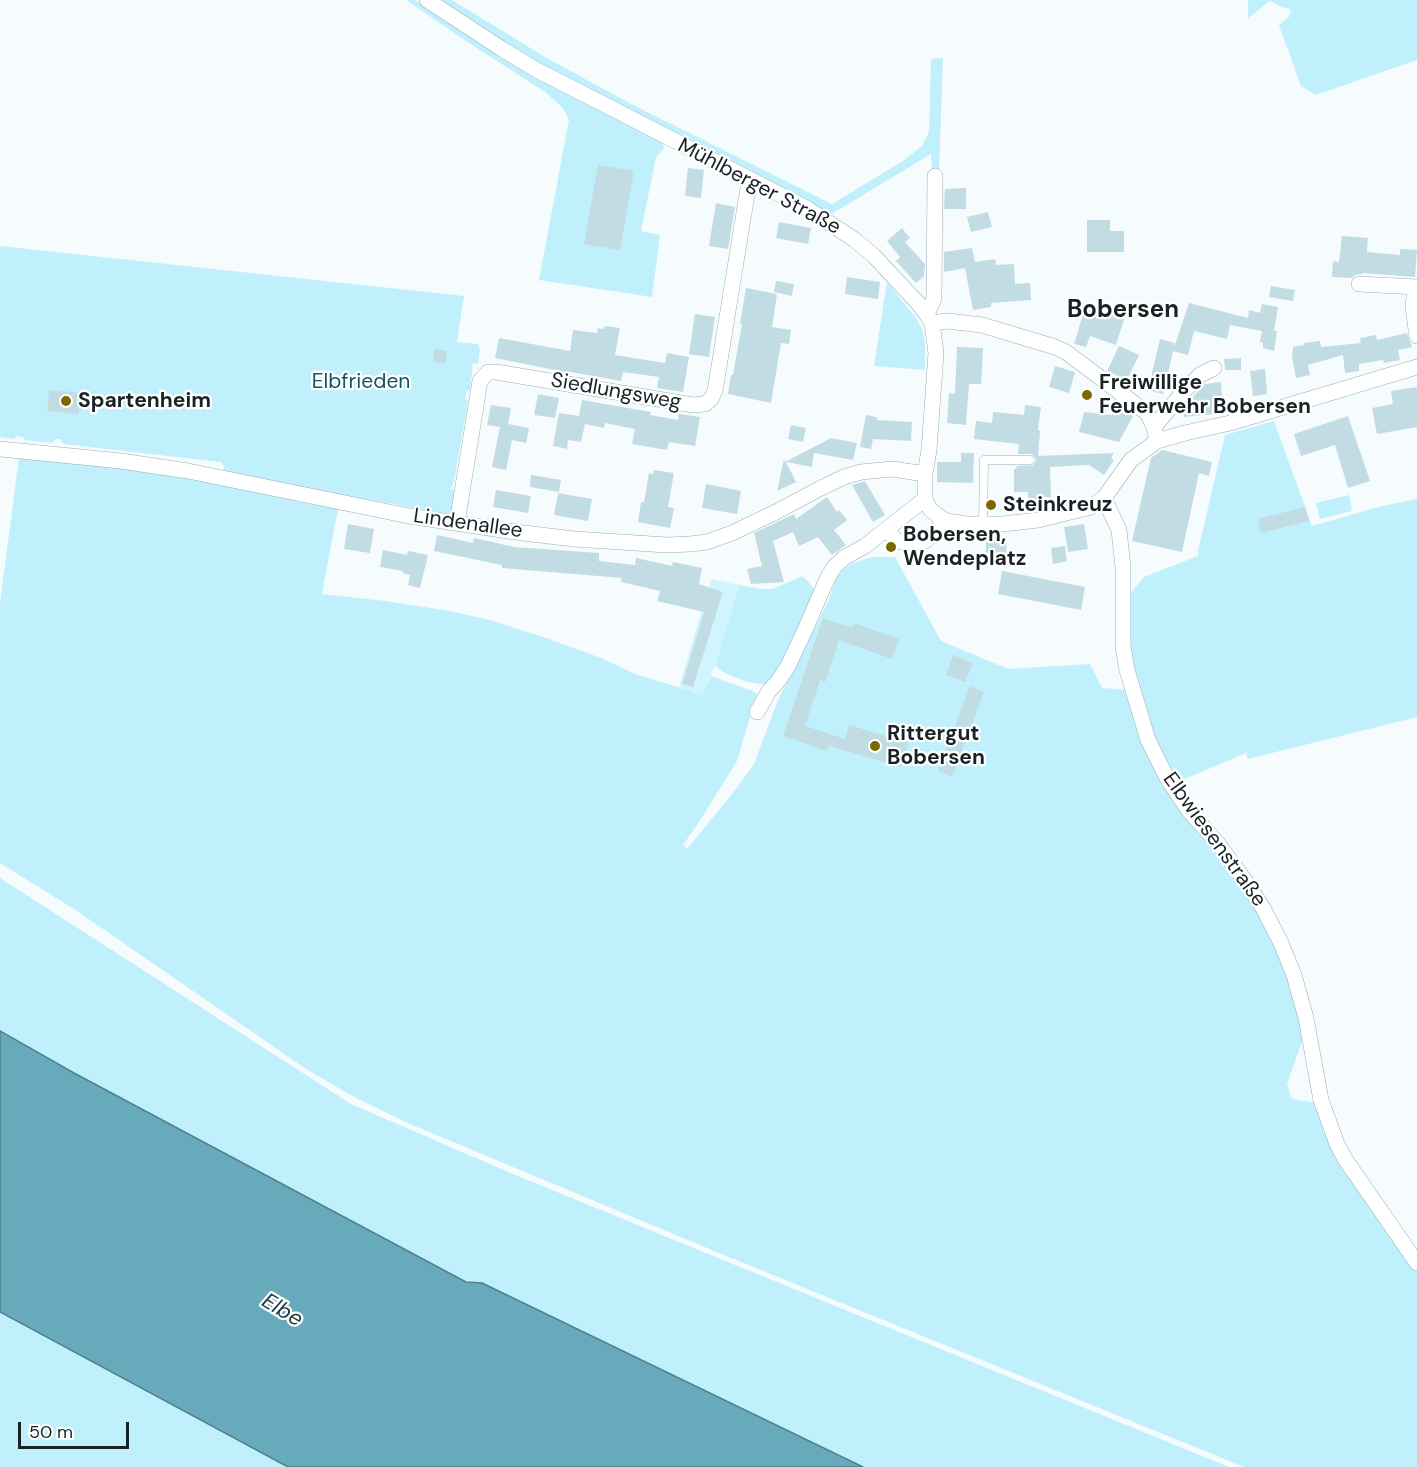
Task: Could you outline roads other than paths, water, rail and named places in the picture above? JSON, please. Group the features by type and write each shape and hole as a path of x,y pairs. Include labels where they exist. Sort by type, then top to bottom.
{"street":[{"name":"Mühlberger Straße","path":"427,0 535,69 808,209 855,240 874,256 930,319"},
{"path":"935,176 934,298 930,319 936,353 929,450 925,474 927,504 937,515 946,521 956,523 1003,524 1038,520 1091,507 1104,498 1131,460 1156,434 1185,390 1200,375 1214,368"},
{"name":"Siedlungsweg","path":"457,523 480,381 488,372 693,405 705,404 711,399 715,391 748,188 752,181"},
{"path":"1359,284 1416,287 1413,307 1417,336"},
{"path":"930,319 982,325 1066,352 1147,414 1156,434"},
{"path":"1156,434 1185,433 1230,423 1417,367"},
{"name":"Lindenallee","path":"0,449 121,461 188,471 397,514 457,523 574,539 667,545 707,542 732,533 844,477 861,472 892,469 925,474"},
{"name":"Elbwiesenstraße","path":"1104,498 1119,530 1123,567 1123,646 1127,670 1148,740 1167,778 1190,812 1216,841 1263,908 1294,975 1306,1018 1321,1100 1337,1144 1417,1263"},
{"path":"757,712 788,666 834,567 897,520 927,504"},
{"path":"887,529 896,542 911,543 925,541 946,521"}],"lane":[{"path":"982,524 984,460 1030,460"}],"water":[{"name":"Elbe","path":"0,1031 74,1073 466,1282 482,1283 863,1467 288,1467 0,1312"}],"place":[{"name":"Freiwillige Feuerwehr Bobersen","path":"1087,395"},
{"name":"Spartenheim","path":"66,401"},
{"name":"Steinkreuz","path":"991,505"},
{"name":"Bobersen, Wendeplatz","path":"891,547"},
{"name":"Rittergut Bobersen","path":"875,746"}],"district":[{"name":"Bobersen","path":"1123,311"}],"park label":[{"name":"Elbfrieden","path":"361,382"}]}
